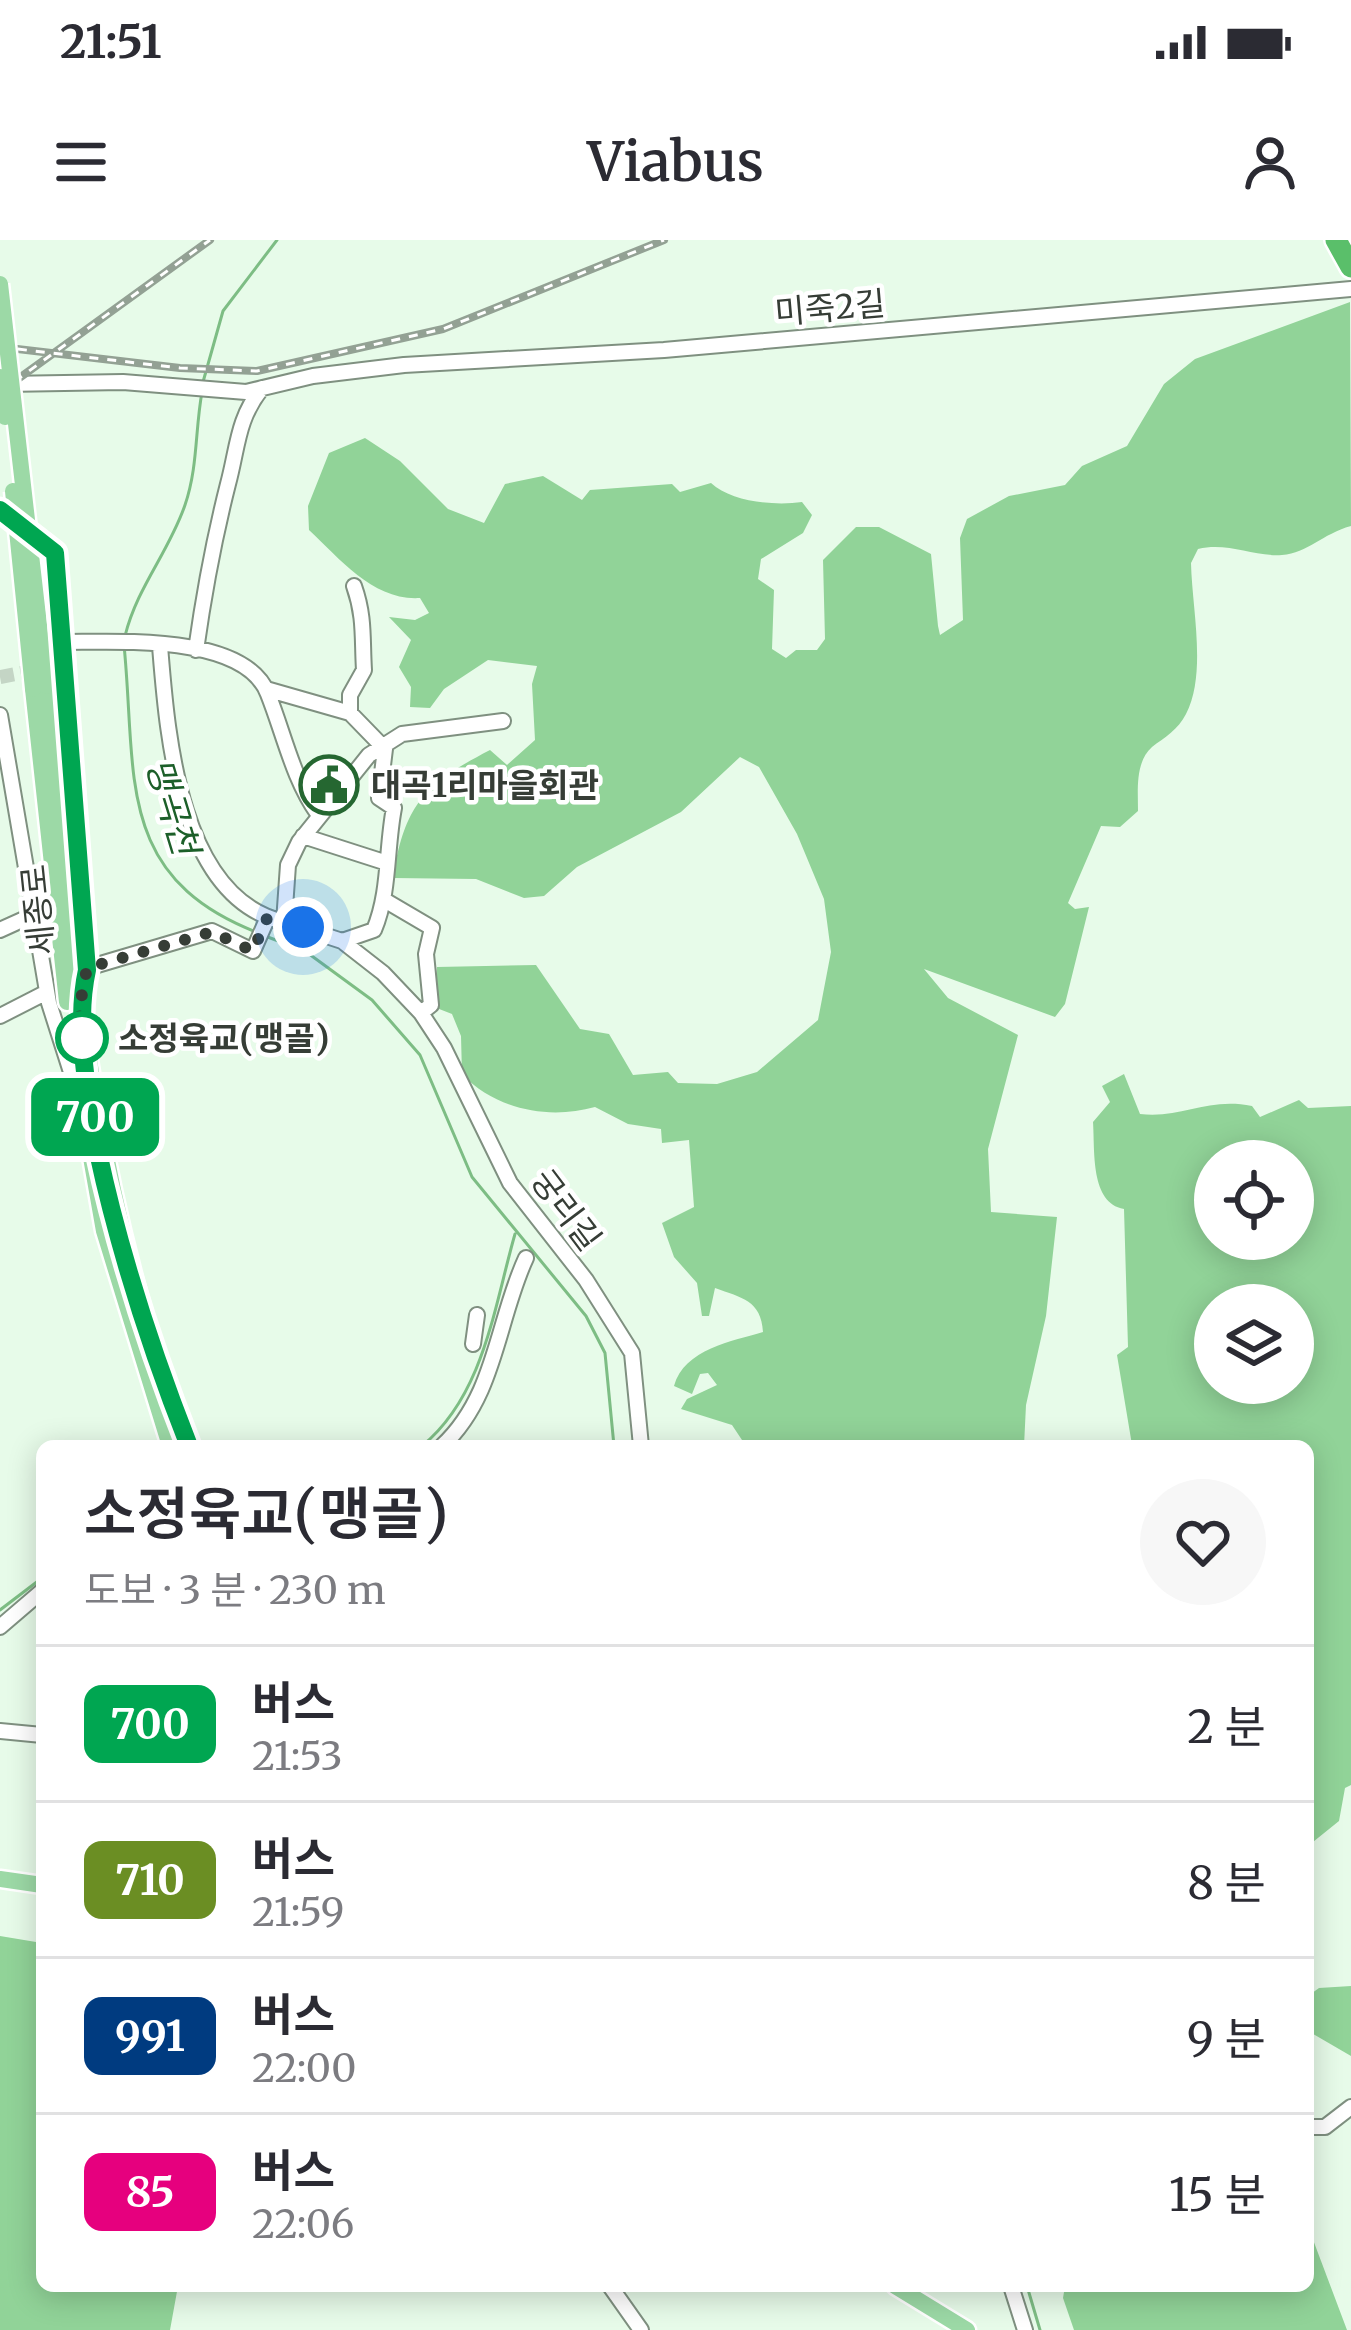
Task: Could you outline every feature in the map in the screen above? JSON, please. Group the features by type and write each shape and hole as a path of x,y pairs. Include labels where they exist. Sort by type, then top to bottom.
{"highway":[{"path":"1336,240 1351,267"}],"main road":[{"name":"세종로","path":"0,284 65,992 104,1231 168,1440"},
{"name":"세종로","path":"0,380 99,1142 151,1350 187,1440"},
{"path":"0,1879 36,1885"},
{"path":"886,2292 947,2330"},
{"path":"905,2292 967,2330"}],"street":[{"name":"미죽2길","path":"0,380 254,390 313,376 1351,289"},
{"path":"196,650 212,536 229,481 237,426 254,390"},
{"path":"0,510 55,553 87,968 79,1010"},
{"path":"350,713 350,694 364,670 360,643 366,625 354,586"},
{"path":"64,642 196,650 247,664 266,689 294,766 318,814"},
{"name":"궁리길","path":"154,646 171,768 214,869 276,919 342,941 421,1013 444,1048 511,1184 586,1280 632,1353 640,1440"},
{"path":"266,689 350,713 385,749"},
{"path":"0,715 48,998 84,1113"},
{"path":"87,968 212,932 253,951 276,919 288,865 303,836 369,755 402,734 503,721"},
{"path":"342,941 374,930 386,901 384,862 394,808 379,799 385,749"},
{"path":"303,836 384,862"},
{"path":"386,901 432,928 426,954 431,1005 421,1013"},
{"path":"0,930 33,915"},
{"path":"0,1016 48,998"},
{"path":"447,1440 470,1412 499,1344 526,1258"},
{"path":"477,1315 474,1340 499,1344"},
{"path":"0,1628 36,1596"},
{"path":"0,1731 36,1734"},
{"path":"1314,2127 1325,2127 1351,2107"},
{"path":"614,2292 641,2330"},
{"path":"1013,2292 1025,2330"}],"green space":[{"path":"1350,302 1351,526 1282,555 1198,549 1191,563 1197,640 1192,698 1179,724 1143,760 1138,811 1120,827 1101,826 1068,903 1075,909 1089,907 1065,1004 1055,1017 924,969 948,998 1018,1035 988,1149 991,1212 1057,1217 1024,1440 742,1440 732,1425 681,1409 687,1399 717,1385 708,1373 700,1374 692,1394 674,1386 679,1373 699,1355 763,1332 754,1307 715,1288 709,1316 702,1316 697,1283 674,1257 662,1223 694,1207 689,1140 662,1143 661,1129 628,1124 595,1107 560,1112 524,1109 476,1086 462,1074 461,1036 452,1014 434,1007 437,967 536,965 580,1029 609,1034 633,1075 668,1072 678,1083 717,1084 757,1072 818,1020 831,952 824,899 797,834 759,767 740,757 681,812 577,867 544,896 524,898 476,879 393,878 404,831 434,786 490,750 507,765 535,740 532,684 537,666 488,660 444,689 430,708 410,707 411,687 399,667 411,640 389,617 415,620 429,613 420,598 373,586 309,530 308,506 329,453 365,438 400,461 448,509 484,523 505,484 543,476 582,500 590,490 672,484 680,492 711,483 730,495 754,501 802,502 812,515 803,533 761,559 758,579 774,590 772,649 786,658 796,650 817,650 825,639 823,560 856,527 879,527 931,554 940,635 963,620 960,538 967,519 1009,496 1065,485 1082,466 1127,446 1164,384 1195,359"},
{"path":"1124,1074 1140,1114 1236,1104 1252,1106 1260,1117 1299,1100 1308,1108 1351,1106 1351,1785 1345,1788 1339,1821 1314,1841 1314,1440 1131,1440 1117,1355 1128,1347 1124,1209 1113,1205 1100,1186 1093,1122 1110,1102 1102,1086"},
{"path":"0,1936 36,1942 36,2292 177,2292 170,2330 0,2330"},
{"path":"1351,1986 1351,2056 1314,2034 1314,1992"},
{"path":"1314,2242 1347,2330 1074,2330 1064,2292 1314,2292"}],"waterway":[{"name":"맹곡천","path":"203,382 223,311 277,240"},
{"name":"맹곡천","path":"125,636 137,601 185,505 202,392"},
{"name":"맹곡천","path":"124,645 134,778 155,851 177,882 210,909 256,932"},
{"name":"맹곡천","path":"265,936 305,951 372,1000 420,1055 472,1177 586,1316 605,1353 613,1440"},
{"path":"428,1440 460,1402 473,1376 515,1234"},
{"path":"0,1610 36,1583"},
{"name":"맹곡천","path":"1029,2292 1040,2330"}],"tunnel":[{"path":"0,677 49,668 64,643"}],"railway":[{"path":"0,392 210,240"},
{"path":"0,347 180,368 257,371 443,329 664,240"}],"bus line":[{"name":"700","path":"0,510 55,553 87,970 79,1010 81,1034 99,1142 132,1281 151,1350 187,1440"}],"place":[{"name":"대곡1리마을회관","path":"329,785"},
{"name":"소정육교(맹골)","path":"82,1038"}],"route":[{"path":"82,1038 79,1010 87,968 212,932 253,951 268,916 303,927"}]}
